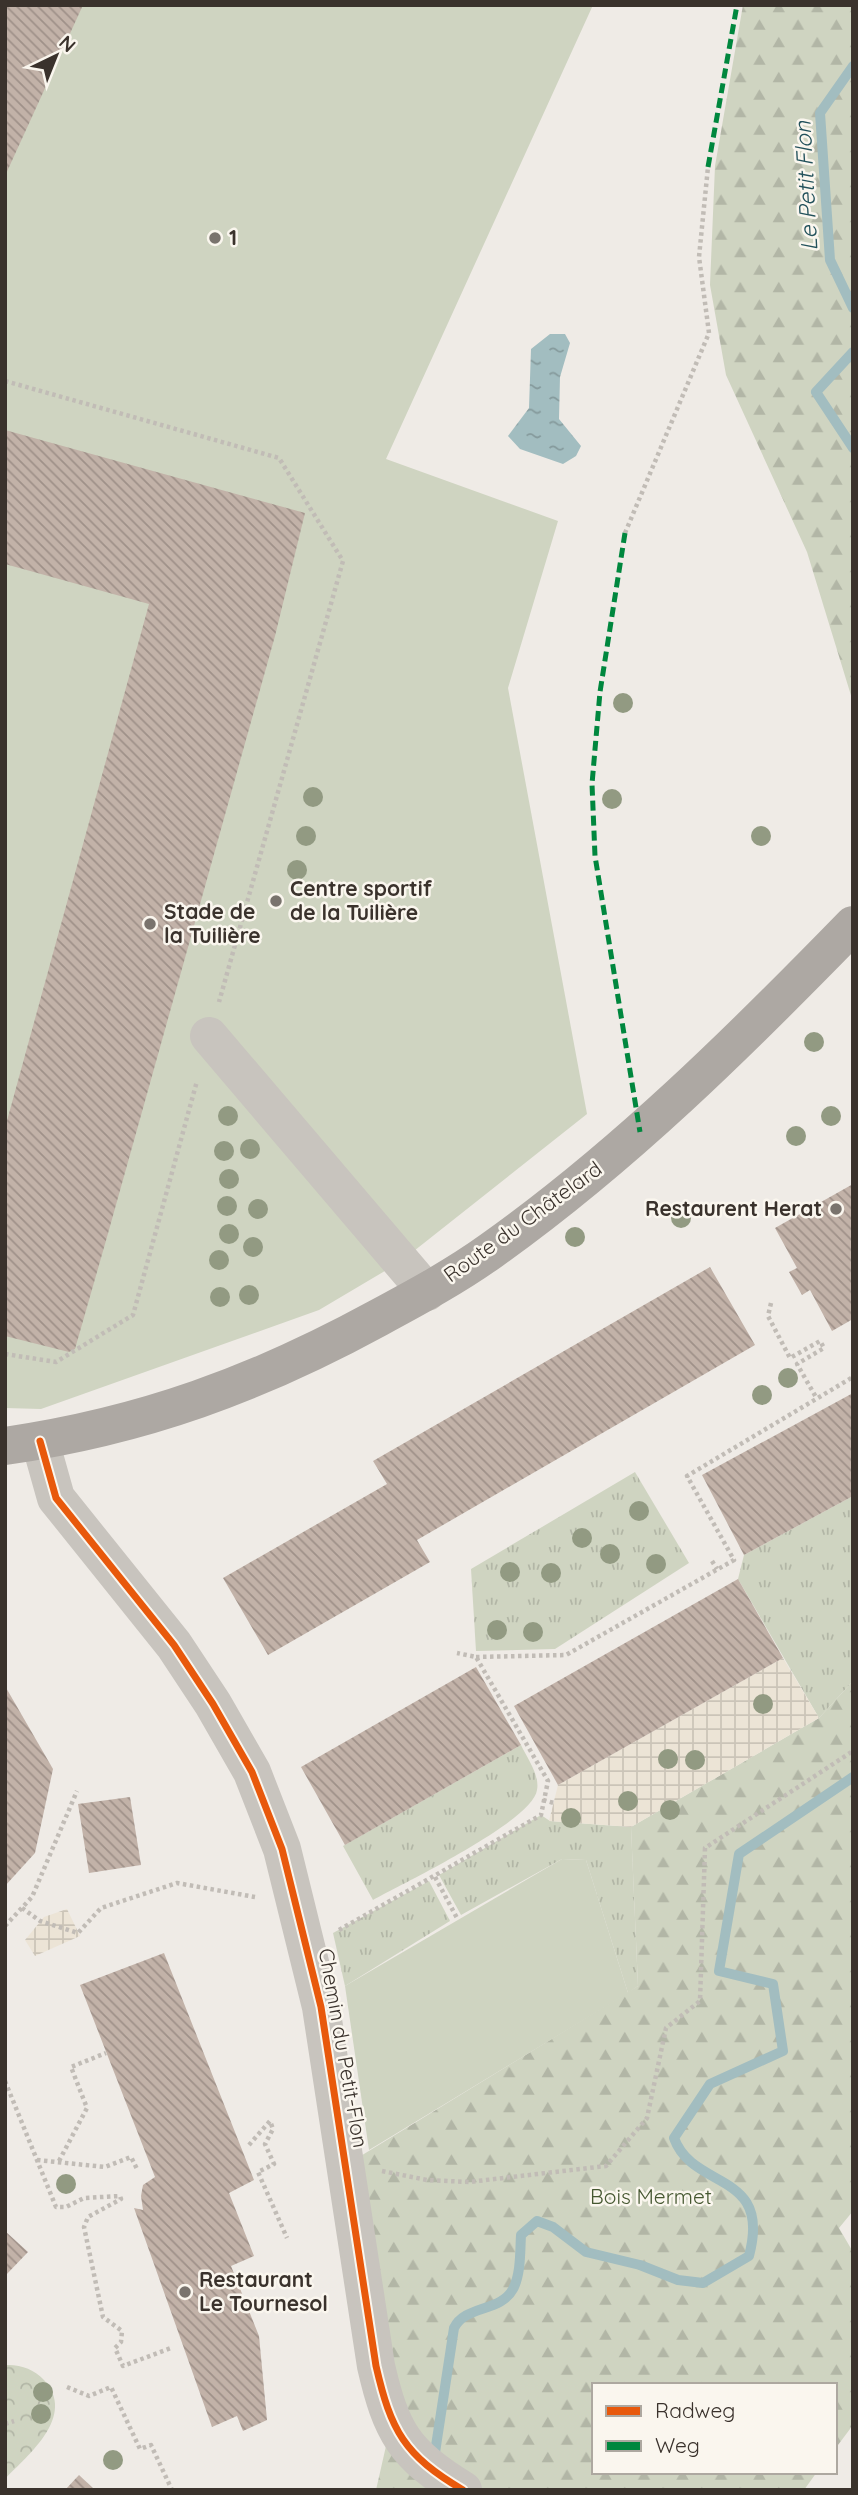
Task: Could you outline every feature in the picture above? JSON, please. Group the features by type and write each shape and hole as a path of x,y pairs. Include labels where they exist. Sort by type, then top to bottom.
{"main road":[{"name":"Route du Châtelard","path":"23,1443 110,1426 210,1397 304,1358 427,1292 491,1251 594,1172 711,1067 853,925"}],"street":[{"path":"209,1036 427,1292"},
{"name":"Chemin du Petit-Flon","path":"23,1443 56,1498 121,1577 214,1704 252,1772 282,1849 321,2007 376,2366 391,2424 440,2477 463,2490"}],"path":[{"path":"625,533 709,333 699,257 708,167"},
{"path":"5,381 279,458 343,561 133,1315 57,1362 5,1354"},
{"path":"771,1303 768,1317 790,1357 820,1341 824,1348 797,1364 817,1399"},
{"path":"457,1653 476,1657 566,1655 734,1560 687,1476 853,1377"},
{"path":"712,1561 717,1569"},
{"path":"333,1933 541,1815 548,1781 476,1657"},
{"path":"380,2171 428,2180 469,2182 607,2166 647,2118 666,2028 700,2001 705,1848 853,1751"},
{"path":"5,1926 32,1897 77,1791"},
{"path":"543,1800 554,1803"},
{"path":"435,1877 457,1918"},
{"path":"22,1908 40,1921 78,1933 101,1908 177,1883 258,1898 266,1902"},
{"path":"60,2161 87,2108 71,2067 106,2053"},
{"path":"5,2081 56,2207 66,2207 84,2198 120,2196 121,2199 88,2217 84,2227 103,2317 122,2331 121,2342 115,2347 123,2366 172,2348"},
{"path":"250,2145 270,2121 273,2129 265,2144 274,2164 258,2172 287,2238"},
{"path":"37,2160 105,2167 131,2157 136,2169"},
{"path":"67,2387 89,2396 111,2387 140,2449 150,2445 172,2490"},
{"path":"5,2424 15,2421"}],"green space":[{"name":"Centre sportif de la Tuilière","path":"5,5 593,5 386,459 558,521 508,688 587,1114 400,1262 319,1310 41,1409 5,1408"},
{"path":"743,5 853,5 853,702 807,552 726,375 710,285 715,166"},
{"path":"635,1472 689,1563 555,1649 476,1651 471,1569"},
{"path":"853,1496 853,1681 819,1718 738,1579 744,1555"},
{"name":"Bois Mermet","path":"853,1681 853,2211 839,2228 853,2252 853,2425 837,2446 837,2383 592,2383 592,2474 816,2474 804,2490 376,2490 391,2424 346,2165 638,1986 631,1827 819,1718"},
{"path":"521,1745 537,1778 537,1790 530,1803 492,1834 373,1900 343,1846"},
{"path":"541,1815 550,1821 631,1827 638,1986 628,1993 586,1860 562,1859 461,1915 439,1875"},
{"path":"562,1859 586,1860 628,1993 369,2150 345,1986"},
{"path":"429,1881 450,1921 345,1986 333,1933"},
{"path":"5,2365 26,2368 40,2376 53,2394 55,2407 46,2434 5,2479"}],"shaded area":[{"path":"783,1658 819,1718 631,1827 549,1821 558,1785"},
{"path":"67,1909 80,1936 35,1956 25,1940 44,1917"}],"water":[{"path":"550,334 565,334 570,343 560,377 559,419 581,446 576,456 563,464 520,449 508,436 529,408 531,349"}],"building":[{"path":"5,5 83,5 5,176"},
{"path":"5,430 305,513 275,636 107,1237 75,1349 69,1352 5,1336 5,1128 149,604 5,564"},
{"path":"853,1184 853,1319 832,1331 810,1290 802,1295 789,1272 797,1268 775,1228"},
{"path":"710,1267 755,1345 417,1540 430,1562 268,1655 223,1578 387,1484 373,1461"},
{"path":"853,1393 853,1496 744,1555 702,1475"},
{"path":"738,1579 783,1658 558,1785 514,1706"},
{"path":"476,1667 521,1745 345,1845 301,1767"},
{"path":"5,1686 53,1769 35,1853 5,1886"},
{"path":"130,1797 141,1865 89,1873 78,1804"},
{"path":"164,1953 254,2180 229,2193 254,2256 231,2266 259,2336 267,2420 243,2431 237,2416 212,2427 134,2208 143,2210 143,2185 155,2177 80,1985"},
{"path":"5,2231 28,2252 5,2276"},
{"path":"79,2475 95,2490 65,2490"}],"waterway":[{"name":"Le Petit Flon","path":"853,66 820,113 830,260 853,308"},
{"name":"Le Petit Flon","path":"853,352 816,392 853,448"},
{"name":"Le Petit Flon","path":"434,2459 454,2328 466,2315 500,2302 513,2289 520,2263 521,2235 537,2221 553,2227 586,2252 640,2265 678,2280 703,2283 749,2256 753,2228 750,2209 740,2195 697,2167 684,2155 674,2138 710,2084 783,2051 773,1984 719,1971 739,1854 853,1777"}],"marked path":[{"path":"708,167 737,5"},
{"path":"625,533 600,692 592,784 595,856 640,1132"}],"cycle path":[{"path":"40,1441 56,1498 174,1645 213,1704 252,1772 282,1849 321,2007 376,2366 382,2389 395,2425 414,2453 463,2490"}],"place":[{"name":"1","path":"215,238"},
{"name":"Centre sportif de la Tuilière","path":"276,901"},
{"name":"Stade de la Tuilière","path":"150,924"},
{"name":"Restaurent Herat","path":"836,1209"},
{"name":"Restaurant Le Tournesol","path":"185,2292"}]}
